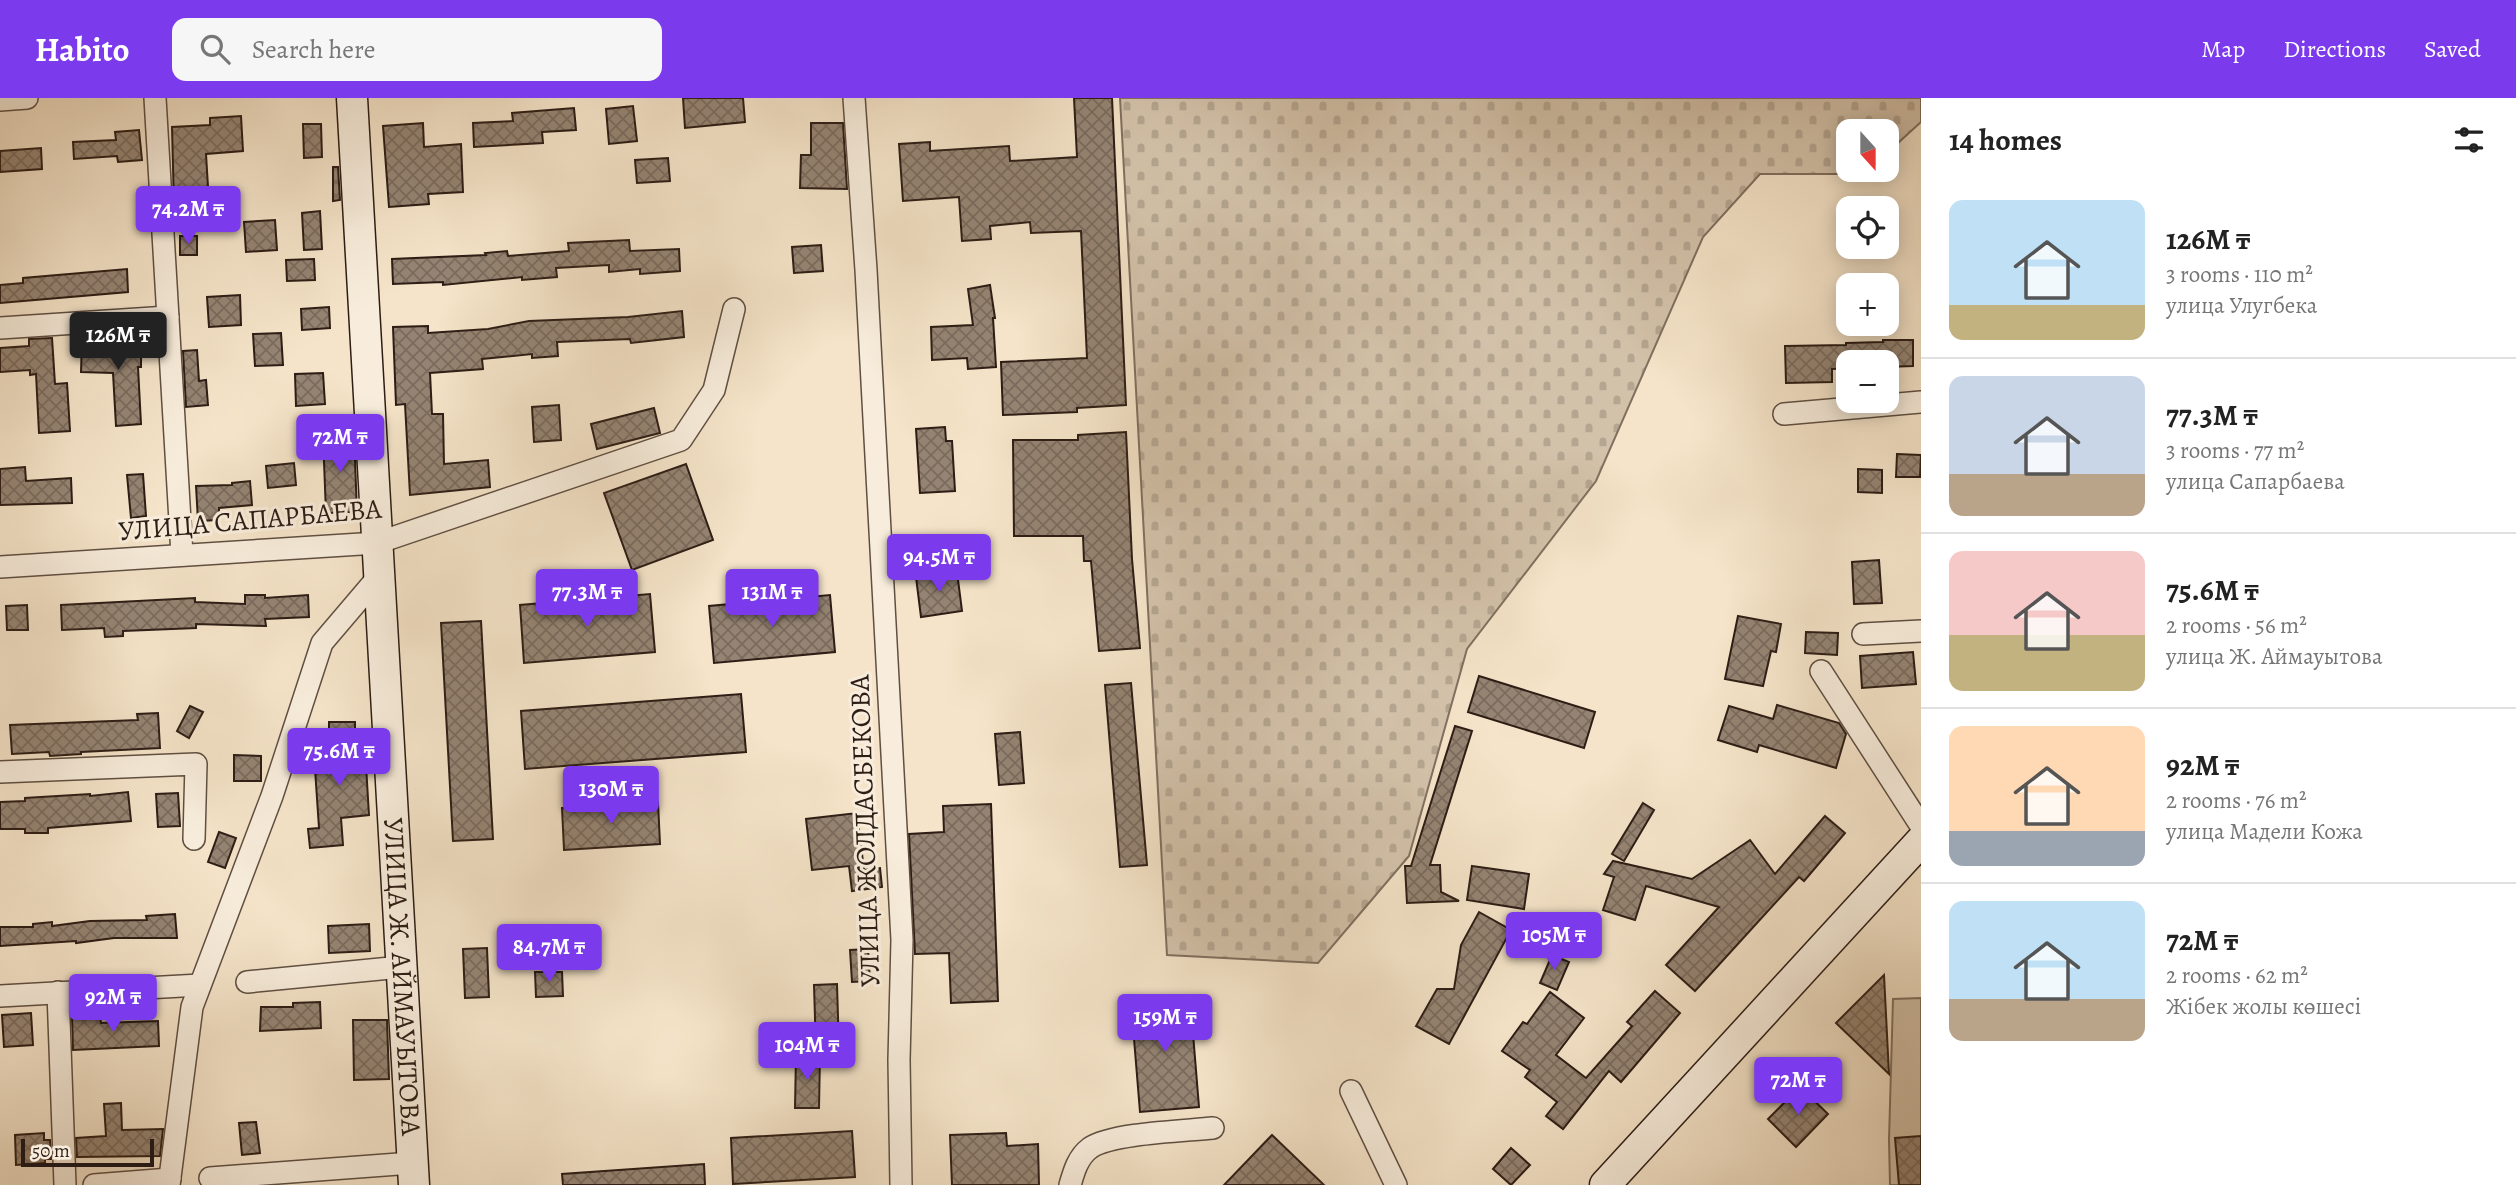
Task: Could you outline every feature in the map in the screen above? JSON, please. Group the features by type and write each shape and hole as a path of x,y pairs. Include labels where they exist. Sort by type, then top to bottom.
{"street":[{"path":"0,100 27,98"},
{"path":"155,98 182,555"},
{"name":"УЛИЦА Ж. АЙМАУЫТОВА","path":"352,98 413,1174"},
{"name":"УЛИЦА ЖОЛДАСБЕКОВА","path":"854,98 866,270 902,940 899,1060 901,1185"},
{"name":"УЛИЦА САПАРБАЕВА","path":"0,567 377,543 681,440 714,390 734,309"},
{"path":"0,328 168,317"},
{"path":"1784,414 1921,402"},
{"path":"94,1185 170,1182 192,1007 272,796 322,643 379,576"},
{"path":"1863,634 1921,631"},
{"path":"1605,1185 1921,838 1821,671"},
{"path":"0,772 196,764 194,839"},
{"path":"247,982 401,967"},
{"path":"0,996 200,985"},
{"path":"58,992 65,1185"},
{"path":"1351,1091 1396,1185"},
{"path":"1070,1185 1075,1166 1091,1148 1112,1139 1213,1128"},
{"path":"210,1178 413,1174"}],"green space":[{"path":"1120,98 1921,98 1921,122 1899,142 1899,119 1836,119 1836,174 1760,174 1703,237 1596,481 1467,649 1409,856 1318,963 1167,955"},
{"path":"1921,998 1921,1185 1890,1185 1893,999"}],"building":[{"path":"683,98 743,98 745,122 685,128"},
{"path":"1074,98 1112,98 1126,405 1077,408 1077,412 1003,415 1001,362 1087,358 1081,231 1031,233 1030,222 990,226 991,239 962,241 959,197 903,201 899,144 930,142 930,151 1009,146 1010,161 1077,157"},
{"path":"633,106 637,141 609,144 606,109"},
{"path":"574,108 576,130 542,132 543,143 474,147 473,123 513,121 512,113"},
{"path":"241,116 243,151 206,154 209,203 174,206 172,127 210,125 210,118"},
{"path":"423,123 424,147 461,144 463,192 428,194 429,204 389,207 383,126"},
{"path":"811,123 843,123 847,189 800,188 801,155 811,155"},
{"path":"303,124 321,124 322,157 304,158"},
{"path":"139,130 142,160 118,162 117,156 74,159 73,142 116,140 115,132"},
{"path":"41,148 42,169 0,172 0,151"},
{"path":"668,158 670,181 637,183 635,160"},
{"path":"333,167 338,167 340,200 333,201"},
{"path":"320,211 322,249 304,250 302,213"},
{"path":"275,220 277,250 246,252 244,222"},
{"path":"180,236 197,236 197,255 180,255"},
{"path":"629,240 630,251 679,249 680,271 640,274 640,269 609,272 609,265 556,268 557,277 522,280 522,277 443,285 443,282 393,284 392,259 486,255 485,253 507,251 508,256 569,251 568,243"},
{"path":"821,245 823,271 794,273 792,247"},
{"path":"314,259 315,280 287,281 286,260"},
{"path":"127,269 128,292 0,303 0,285 23,283 23,278"},
{"path":"990,285 995,318 996,367 968,369 967,358 932,360 931,327 973,325 968,289"},
{"path":"240,295 241,325 209,327 207,297"},
{"path":"329,307 330,328 302,330 301,309"},
{"path":"682,311 684,337 631,343 630,339 557,342 558,356 532,358 532,354 482,359 483,369 430,373 432,414 443,414 444,464 488,460 490,487 410,495 405,404 396,405 393,327 428,326 428,333 488,329 529,321 628,317"},
{"path":"281,333 283,365 255,366 253,334"},
{"path":"121,334 141,334 141,367 138,367 141,424 116,426 113,373 81,372 82,340 121,341"},
{"path":"52,338 55,384 67,383 70,431 39,433 36,374 30,375 30,370 0,372 0,348 29,346 29,339"},
{"path":"1913,340 1913,366 1899,367 1899,350 1836,350 1836,369 1832,369 1832,382 1786,383 1785,346"},
{"path":"197,350 199,381 206,380 208,405 186,407 183,351"},
{"path":"323,373 325,404 296,406 295,374"},
{"path":"559,405 561,440 534,442 532,407"},
{"path":"654,408 660,433 597,449 591,424"},
{"path":"945,427 946,441 952,441 955,491 920,493 916,429"},
{"path":"1126,432 1132,559 1140,648 1099,651 1091,561 1084,561 1083,536 1014,536 1013,440 1078,440 1078,435"},
{"path":"354,435 357,512 326,513 323,436"},
{"path":"1897,454 1921,455 1920,477 1896,477"},
{"path":"294,463 296,485 268,488 266,466"},
{"path":"686,464 713,540 632,570 604,493"},
{"path":"25,467 26,481 71,478 72,503 0,505 0,469"},
{"path":"1858,469 1882,470 1882,493 1858,492"},
{"path":"143,474 146,516 131,518 127,475"},
{"path":"250,481 252,505 219,508 219,520 198,521 196,486 232,485"},
{"path":"1879,560 1882,603 1854,604 1852,562"},
{"path":"957,572 962,611 921,617 916,577"},
{"path":"650,594 655,652 524,663 520,605"},
{"path":"245,595 265,595 265,598 308,595 309,617 265,619 266,626 196,624 196,628 123,631 123,636 105,637 104,628 62,630 61,605 195,598 195,602 245,604"},
{"path":"830,595 835,652 714,663 709,606"},
{"path":"27,605 28,630 7,630 6,606"},
{"path":"1738,616 1781,624 1776,652 1771,651 1763,686 1725,679"},
{"path":"481,621 493,839 453,841 441,623"},
{"path":"1806,632 1838,633 1837,655 1805,653"},
{"path":"1913,652 1916,684 1862,688 1860,656"},
{"path":"1479,676 1595,712 1584,748 1468,712"},
{"path":"1131,683 1147,865 1120,867 1105,685"},
{"path":"741,694 746,752 525,769 521,711"},
{"path":"1777,705 1839,723 1846,734 1836,768 1759,745 1757,752 1718,740 1729,706 1773,719"},
{"path":"190,706 203,712 189,738 177,731"},
{"path":"158,713 160,748 50,756 49,752 12,754 10,725 138,720 137,714"},
{"path":"329,722 355,722 355,766 366,765 369,815 341,818 343,845 310,848 308,829 319,828 315,769 329,768"},
{"path":"1455,726 1472,731 1430,865 1440,865 1441,892 1459,901 1407,903 1405,866 1411,866"},
{"path":"1020,732 1024,783 999,785 995,734"},
{"path":"234,755 261,756 261,781 234,781"},
{"path":"128,792 131,821 48,828 48,833 0,829 0,802"},
{"path":"178,793 180,826 158,827 156,794"},
{"path":"658,802 660,844 564,850 562,808"},
{"path":"1643,803 1654,810 1624,861 1612,854"},
{"path":"991,804 998,1001 951,1003 949,953 915,954 909,834 944,832 943,806"},
{"path":"857,813 864,870 880,868 882,887 852,891 849,866 812,870 806,819"},
{"path":"1825,816 1845,833 1804,881 1799,877 1695,991 1666,965 1719,907 1646,886 1635,920 1603,910 1614,877 1604,874 1613,861 1692,879 1750,840 1775,874"},
{"path":"219,832 236,838 225,868 208,862"},
{"path":"1472,866 1529,874 1524,909 1467,900"},
{"path":"1479,912 1511,930 1449,1044 1416,1026 1437,989 1454,989 1461,945"},
{"path":"175,914 177,938 114,938 76,943 0,946 0,927 33,927 33,924 52,922 52,926 90,921 147,920 146,916"},
{"path":"369,924 370,951 329,953 328,926"},
{"path":"487,948 489,997 465,998 463,949"},
{"path":"868,949 870,981 852,982 850,950"},
{"path":"1552,955 1569,962 1557,990 1540,983"},
{"path":"535,972 562,972 563,996 536,997"},
{"path":"1884,975 1889,1074 1836,1023"},
{"path":"837,984 839,1050 816,1051 814,985"},
{"path":"1655,991 1680,1013 1621,1082 1609,1071 1563,1129 1546,1116 1557,1102 1525,1077 1530,1070 1502,1051 1523,1022 1527,1024 1550,992 1584,1018 1556,1055 1586,1078 1632,1026 1627,1022"},
{"path":"1190,997 1199,1107 1140,1112 1131,1002"},
{"path":"320,1002 321,1028 260,1031 261,1007 293,1007 293,1003"},
{"path":"31,1013 33,1045 4,1047 2,1015"},
{"path":"100,1015 101,1023 158,1021 159,1046 73,1050 72,1016"},
{"path":"353,1020 387,1020 389,1079 354,1080"},
{"path":"796,1055 820,1055 819,1108 795,1108"},
{"path":"1800,1087 1828,1114 1796,1147 1768,1119"},
{"path":"121,1103 122,1130 163,1129 160,1156 77,1157 76,1138 106,1136 104,1104"},
{"path":"256,1122 260,1153 242,1155 239,1123"},
{"path":"852,1131 855,1177 733,1184 731,1138"},
{"path":"44,1133 44,1140 50,1140 51,1159 45,1159 45,1163 16,1165 15,1135"},
{"path":"1006,1133 1007,1146 1038,1144 1039,1185 952,1185 950,1135"},
{"path":"1272,1135 1324,1185 1224,1185"},
{"path":"1921,1136 1921,1185 1899,1185 1895,1138"},
{"path":"1511,1148 1530,1165 1511,1185 1493,1169"},
{"path":"704,1164 705,1185 563,1185 562,1174"}]}
